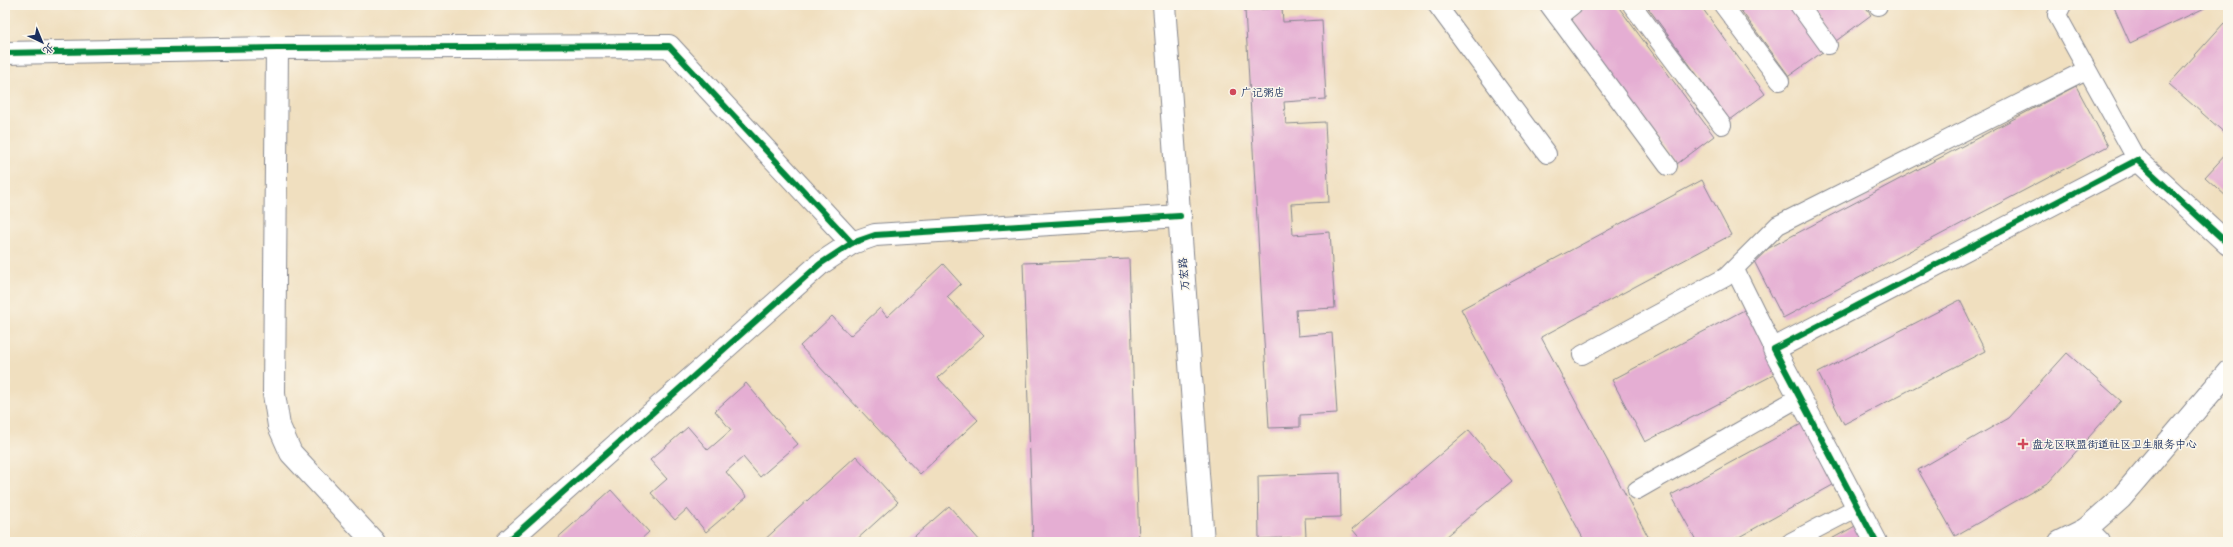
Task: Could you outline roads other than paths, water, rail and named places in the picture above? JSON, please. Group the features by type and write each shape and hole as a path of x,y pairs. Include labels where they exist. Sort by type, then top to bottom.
{"street":[{"name":"万宏路","path":"1164,5 1203,542"},
{"path":"5,53 277,48 669,46 852,243"},
{"path":"277,48 274,394 279,426 291,453 374,542"},
{"path":"1876,542 1774,349 2137,160 2228,244"},
{"path":"507,542 820,264 852,243 875,236 1180,216"},
{"path":"2060,542 2092,535 2121,498 2228,372"}],"lane":[{"path":"1437,5 1547,154"},
{"path":"1574,5 1554,11 1668,166"},
{"path":"1632,5 1722,125"},
{"path":"1723,5 1780,81"},
{"path":"1799,5 1828,44"},
{"path":"2062,5 2058,15 2086,70 2137,160"},
{"path":"1582,355 1726,277 1735,270 1778,225 2086,70"},
{"path":"1735,270 1774,349"},
{"path":"1637,490 1800,397"},
{"path":"1791,542 1858,507"}],"place":[{"name":"广记粥店","path":"1233,92"},
{"name":"盘龙区联盟街道社区卫生服务中心","path":"2023,444"}]}
